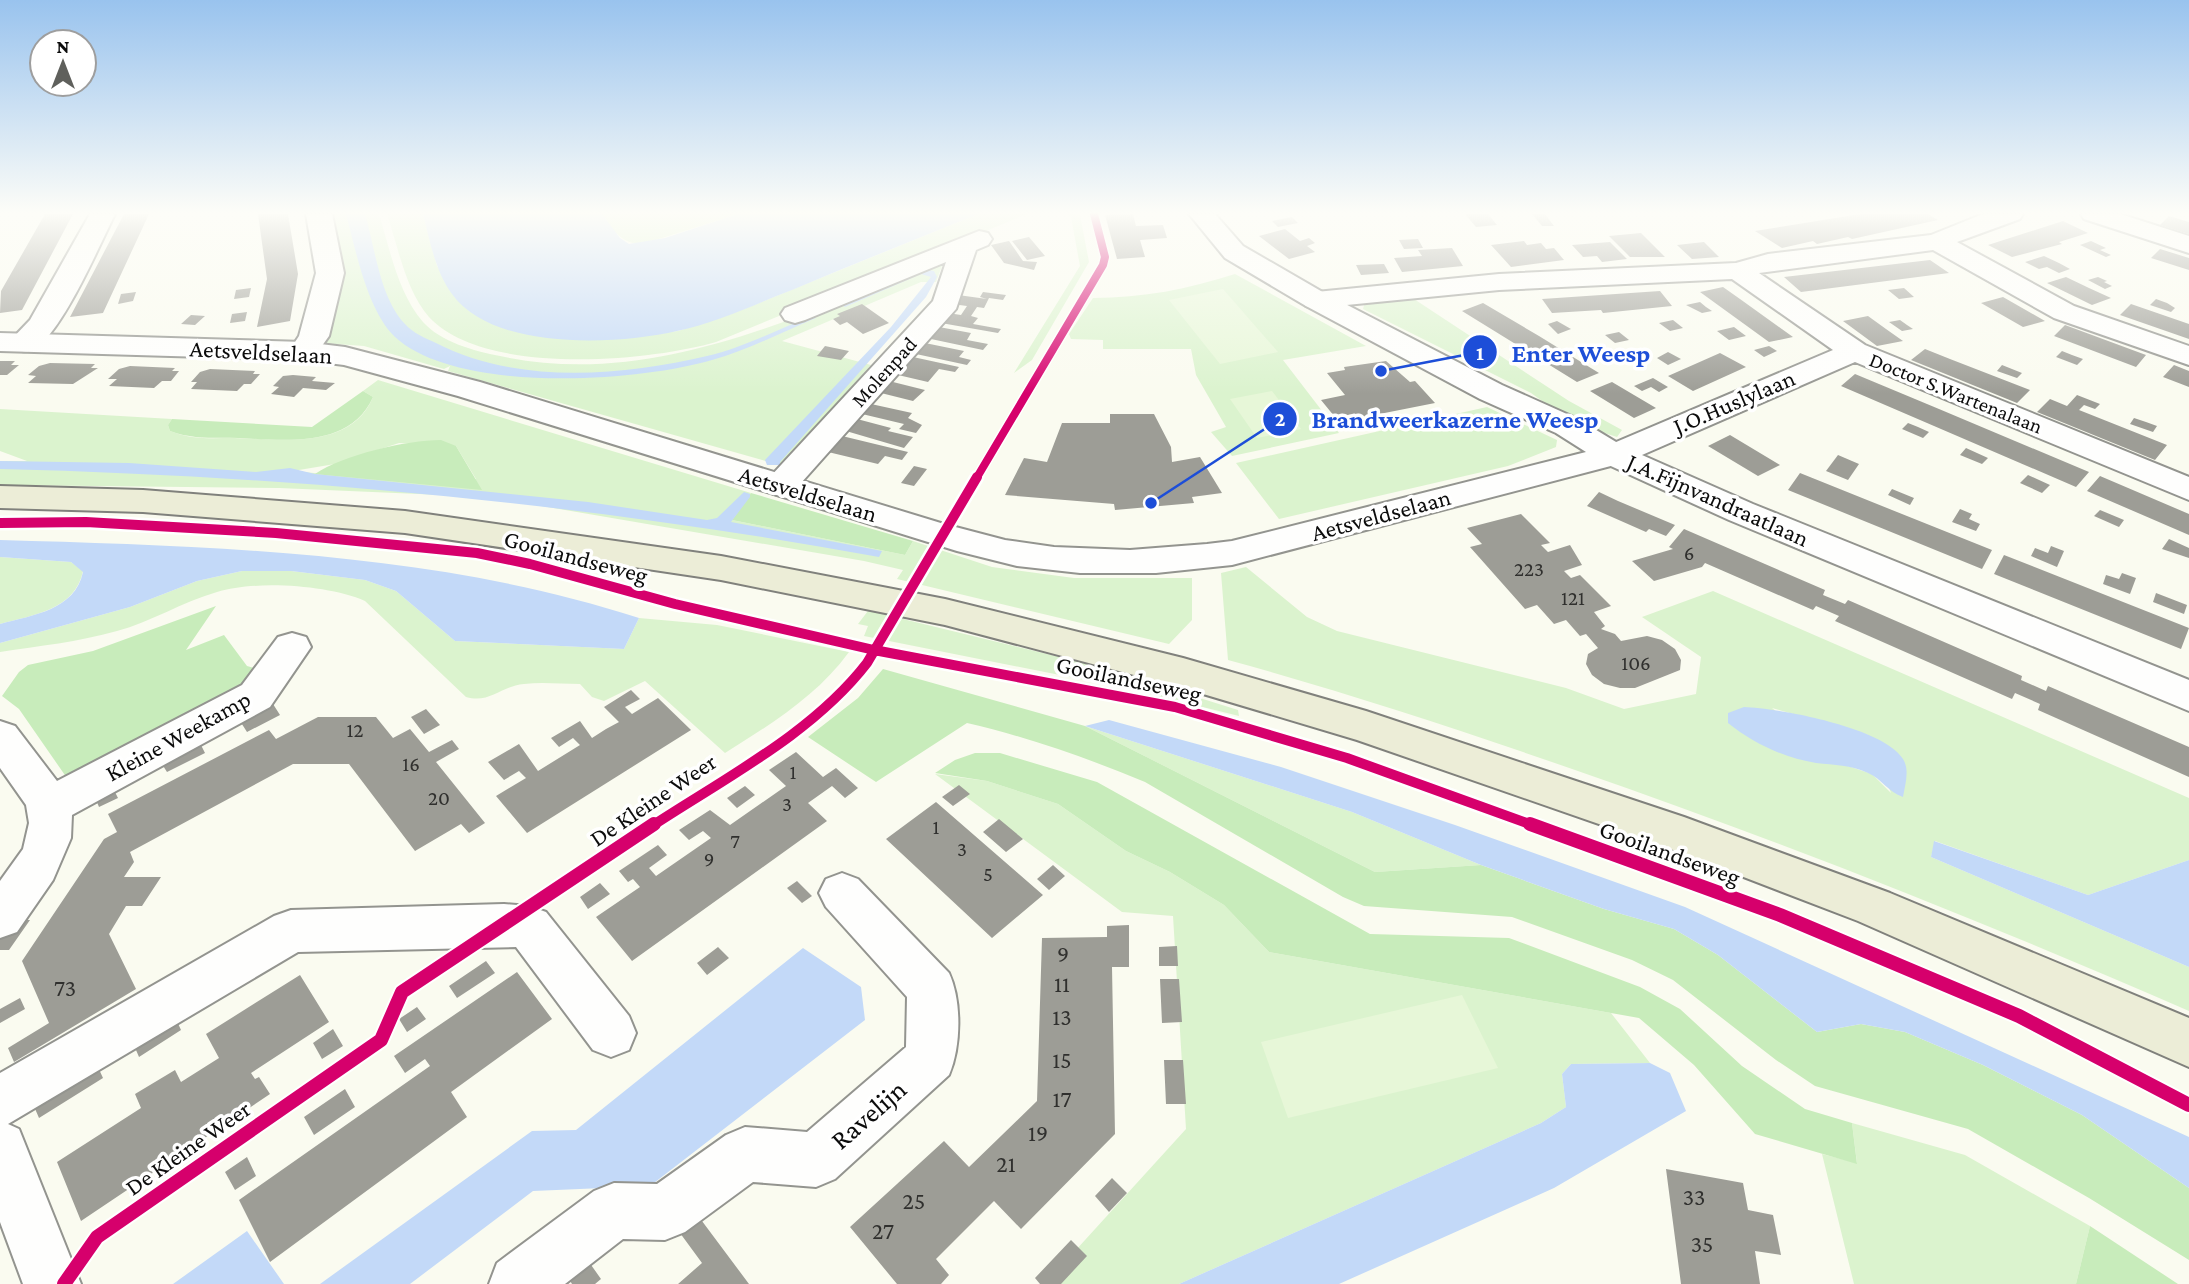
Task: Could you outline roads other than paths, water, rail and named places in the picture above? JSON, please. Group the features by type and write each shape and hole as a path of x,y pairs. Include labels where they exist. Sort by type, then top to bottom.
{"main road":[{"name":"Gooilandseweg","path":"0,497 157,502 431,526 721,568 945,612 1183,673 1340,719 1684,835 1874,907 2189,1043"}],"street":[{"path":"11,342 42,325 70,274"},
{"path":"304,351 314,336 330,274"},
{"name":"Molenpad","path":"795,314 893,274"},
{"name":"Molenpad","path":"781,485 946,303 958,274"},
{"name":"J.A.Fijnvandraatlaan","path":"1271,274 1491,392 1567,426 1614,455 1741,512 2189,696"},
{"path":"1316,300 1499,282 1675,274"},
{"name":"Doctor S.Wartenalaan","path":"1742,274 1855,351 2189,489"},
{"path":"1994,274 2064,313 2189,356"},
{"name":"Aetsveldselaan","path":"11,342 304,351 345,356 469,389 935,533 1028,556 1117,562 1176,561 1256,547 1614,455"},
{"name":"J.O.Huslylaan","path":"1614,455 1855,351"},
{"name":"Kleine Weekamp","path":"49,806 256,696 292,647"},
{"path":"0,737 49,806 52,831 47,849 0,917"},
{"name":"Ravelijn","path":"518,1284 614,1211 665,1212 745,1154 816,1160 931,1058 932,989 842,894"},
{"path":"0,1102 291,931 504,925 529,927 611,1033"},
{"path":"0,1148 52,1284"}],"water":[{"path":"363,274 380,274 397,313 415,333 468,356 501,366 535,371 605,372 674,363 720,353 812,316 816,318 725,356 678,368 593,378 501,375 459,367 423,355 395,337 377,312"},
{"path":"440,274 831,274 735,313 677,331 652,336 590,340 557,339 496,326 471,313 452,294"},
{"path":"911,274 935,274 937,277 926,297 780,462 781,465 767,465 765,460 891,327 931,277 921,274 845,307 841,304"},
{"path":"0,461 129,463 256,472 290,468 315,474 588,502 707,520 717,518 744,492 750,494 750,497 731,522 882,551 879,557 660,522 441,496 221,478 0,469"},
{"path":"0,540 160,545 322,556 483,579 562,596 639,618 624,649 455,641 396,591 365,580 291,571 242,571 197,581 130,607 0,643 0,624 39,614 62,603 78,585 83,572 71,562 0,557"},
{"path":"1744,707 1805,716 1854,729 1875,738 1892,748 1905,763 1903,797 1861,770 1804,761 1758,743 1728,723 1728,713"},
{"path":"1109,720 1281,767 1455,825 1685,907 2189,1137 2189,1188 2082,1115 1983,1065 1905,1032 1861,1024 1817,1032 1718,955 1674,929 1604,909 1481,865 1352,812 1085,726"},
{"path":"1934,841 2088,895 2189,860 2189,967 1931,857"},
{"path":"803,948 861,987 865,1020 650,1186 533,1191 410,1284 320,1284 532,1131 576,1130"},
{"path":"1650,1063 1670,1073 1686,1111 1554,1188 1339,1284 1179,1284 1541,1123 1566,1107 1562,1074 1571,1064"},
{"path":"247,1231 284,1284 173,1284"}],"place":[{"name":"Enter Weesp","path":"1381,371"},
{"name":"Brandweerkazerne Weesp","path":"1151,503"}]}
